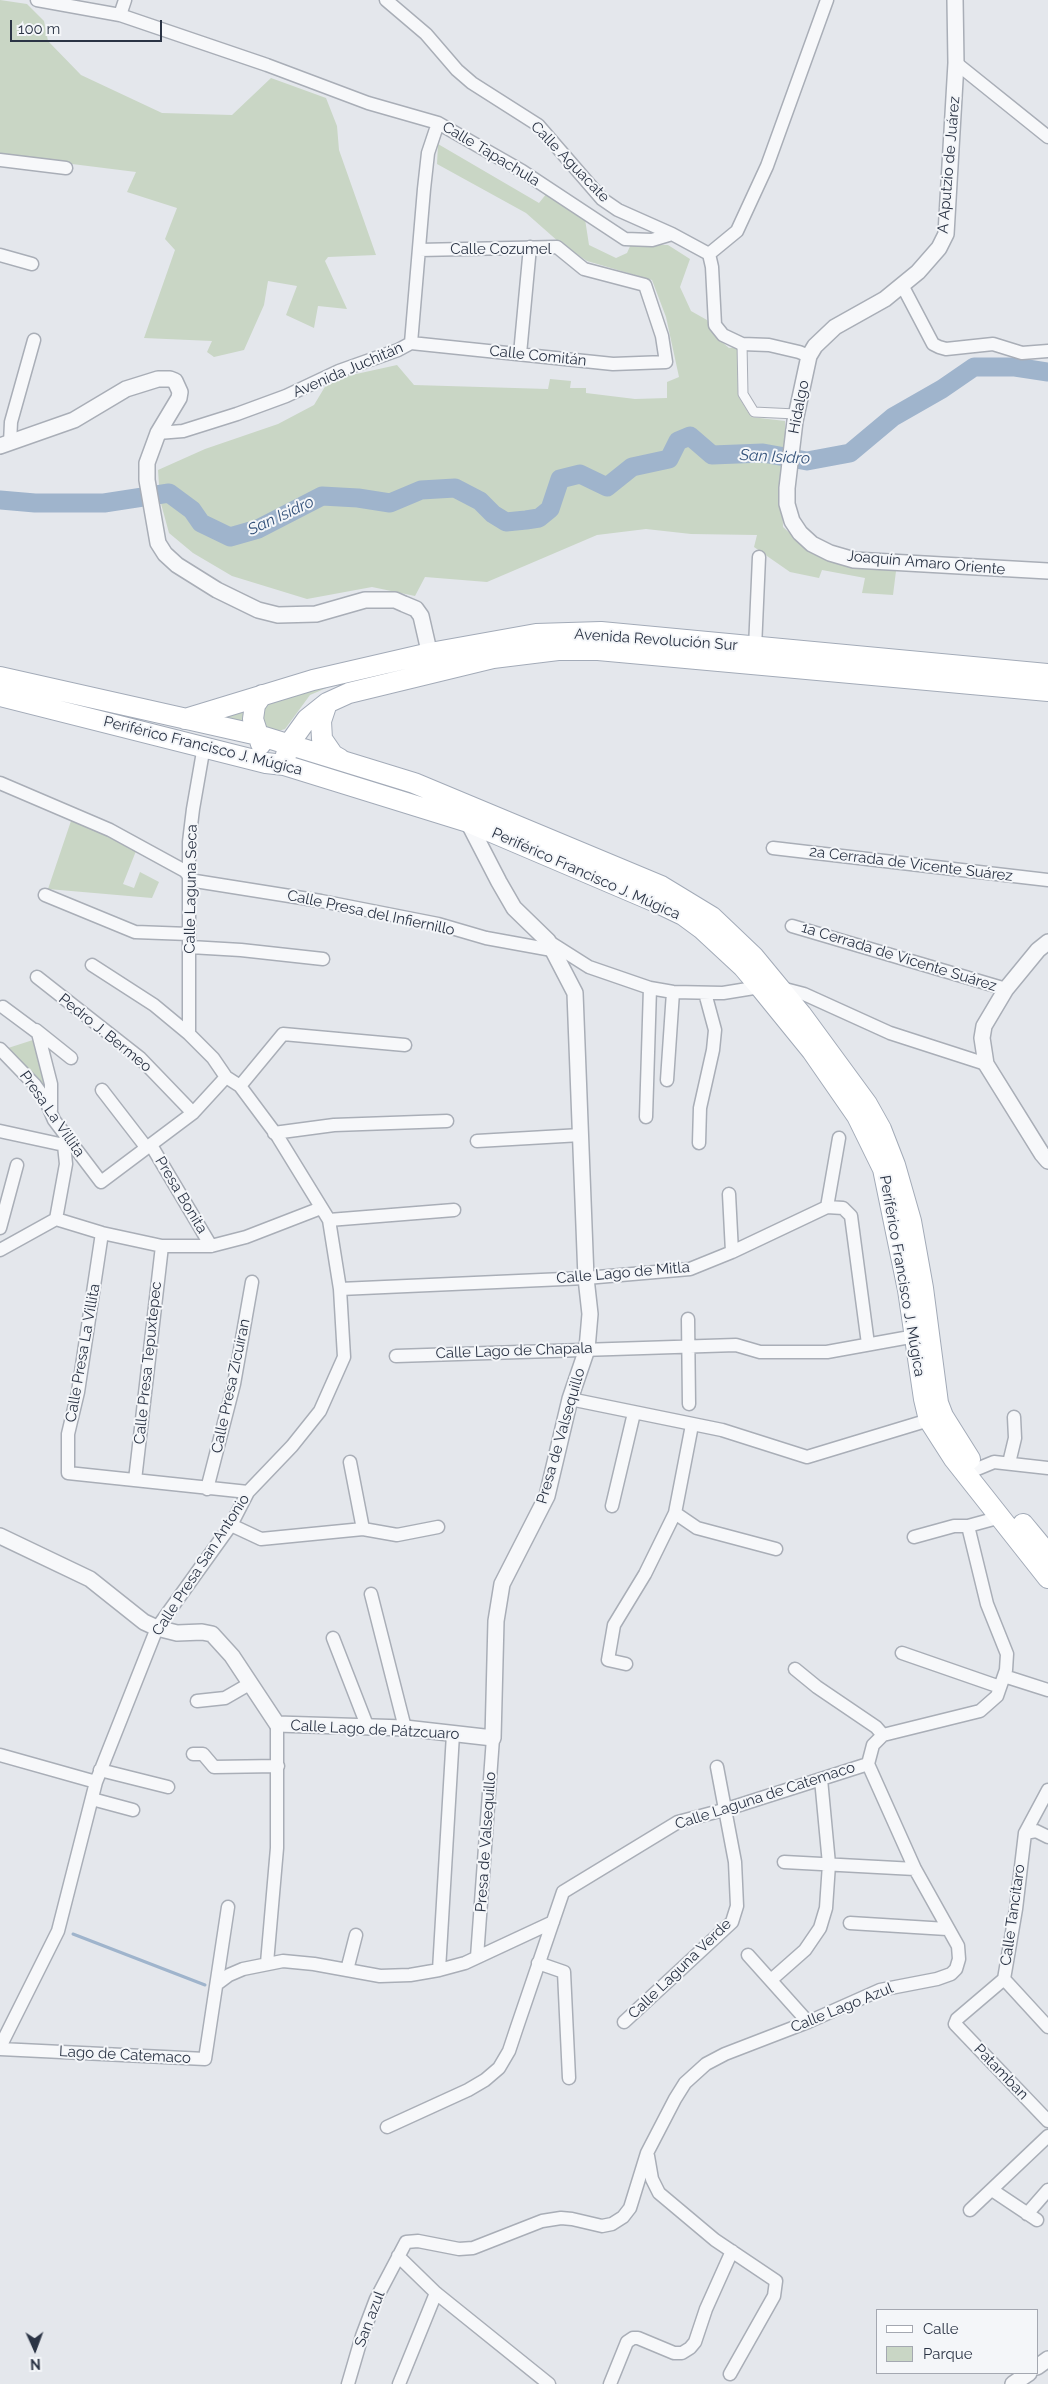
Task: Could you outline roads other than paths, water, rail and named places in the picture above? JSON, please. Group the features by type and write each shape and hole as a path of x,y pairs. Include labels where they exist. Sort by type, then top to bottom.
{"main road":[{"name":"Avenida Revolución Sur","path":"275,764 308,718 327,703 432,662 536,634 601,632 755,648 1048,674"},
{"name":"Avenida Revolución Sur","path":"157,734 185,719 313,680 432,662 526,653 598,650 1048,691"},
{"name":"Periférico Francisco J. Múgica","path":"0,677 258,735 290,744 414,783 475,816"},
{"path":"262,694 255,705 253,719 258,735 275,764"},
{"name":"Periférico Francisco J. Múgica","path":"0,696 157,734 475,816 661,886 712,917 754,957 769,987 829,1052 867,1104 881,1129 895,1165 911,1221 923,1288 921,1335 929,1420 954,1459 1048,1578"},
{"path":"327,703 321,721 322,739 332,755 346,762"},
{"name":"Periférico Francisco J. Múgica","path":"921,1335 938,1403 943,1416 962,1449 1048,1554"}],"street":[{"name":"Calle Tapachula","path":"37,0 120,15 266,65 368,104 438,123 522,171 625,239 652,240 672,234"},
{"path":"120,15 125,0"},
{"name":"Calle Aguacate","path":"386,0 426,34 464,77 491,97 538,125 602,199 618,210 672,234"},
{"path":"709,254 738,231 767,166 827,0"},
{"name":"A Aputzio de Juárez","path":"809,356 815,346 834,327 885,299 902,285 939,248 946,234 956,63 955,0"},
{"path":"956,63 1048,136"},
{"name":"Avenida Juchitán","path":"158,433 183,431 237,414 286,396 339,371 398,350 411,343 428,153 438,123"},
{"path":"0,160 66,168"},
{"path":"672,234 709,254 712,267 715,325 723,335 742,344 768,345 800,352 809,356"},
{"path":"520,354 530,247"},
{"name":"Calle Cozumel","path":"419,250 557,247 584,269 644,285 662,336 666,362"},
{"path":"0,255 32,264"},
{"path":"902,285 933,344 939,347 946,349 994,344 1022,353 1048,351"},
{"path":"5,445 34,340"},
{"name":"Calle Comitán","path":"411,343 630,365 666,362"},
{"path":"742,344 744,394 754,412 795,417"},
{"name":"Hidalgo","path":"786,488 795,417 809,356"},
{"path":"5,445 74,420 126,389 158,379 170,379 178,386 179,398 158,433 147,463 147,480 158,543 177,565 217,590 258,610 278,615 301,616 316,614 365,600 388,600 404,604 416,609 421,616 432,662"},
{"name":"Joaquín Amaro Oriente","path":"786,488 787,504 792,521 800,533 812,544 830,553 854,560 1048,572"},
{"path":"755,648 759,557"},
{"name":"Calle Laguna Seca","path":"189,1034 189,878 192,809 204,746"},
{"name":"Calle Presa del Infiernillo","path":"0,783 110,830 185,871 189,878 438,924 495,940 550,946 589,967 650,988 673,992 723,993 769,987"},
{"name":"Presa de Valsequillo","path":"475,816 514,908 550,946 575,993 586,1278 590,1314 587,1349 570,1398 547,1496 502,1584 496,1622 493,1738 477,1957"},
{"name":"2a Cerrada de Vicente Suárez","path":"773,848 1048,880"},
{"path":"45,895 135,932 189,934"},
{"name":"1a Cerrada de Vicente Suárez","path":"792,926 1006,989"},
{"path":"1048,942 1038,950 1006,989 984,1026 982,1050 986,1064 1042,1154 1048,1160"},
{"path":"190,947 241,950 323,959"},
{"name":"Calle Presa San Antonio","path":"0,2048 58,1931 98,1776 157,1628 231,1525 248,1492 320,1411 344,1357 340,1289 329,1220 274,1133 240,1086 226,1077 213,1058 189,1034 139,995 92,965"},
{"name":"Pedro J. Bermeo","path":"36,977 140,1058 193,1113"},
{"path":"769,987 804,994 890,1033 986,1064"},
{"path":"646,1117 650,988"},
{"path":"667,1080 673,992"},
{"path":"699,1143 700,1108 713,1050 714,1030 705,993"},
{"path":"3,1007 71,1058"},
{"path":"36,1030 51,1084 51,1115"},
{"path":"240,1086 283,1034 405,1045"},
{"name":"Presa La Villita","path":"0,1049 35,1085 45,1099 65,1141 101,1182 148,1146"},
{"path":"148,1146 193,1113 226,1077"},
{"name":"Presa Bonita","path":"102,1090 148,1146 210,1246"},
{"path":"274,1133 334,1125 447,1121"},
{"path":"0,1131 65,1141 66,1164 56,1219"},
{"path":"477,1141 581,1135"},
{"path":"839,1138 827,1206 843,1208 851,1216 868,1344"},
{"path":"66,1164 90,1168"},
{"path":"0,1228 6,1179 17,1165"},
{"path":"729,1194 732,1252"},
{"name":"Calle Lago de Mitla","path":"340,1289 586,1278 690,1269 732,1252 827,1206"},
{"path":"0,1250 56,1219 102,1233 162,1246 210,1246 246,1237 321,1208"},
{"path":"329,1220 454,1210"},
{"name":"Calle Presa La Villita","path":"102,1233 78,1392 68,1434 68,1473 135,1480"},
{"name":"Calle Presa Tepuxtepec","path":"135,1480 162,1246"},
{"name":"Calle Presa Zicuiran","path":"208,1489 234,1384 252,1282"},
{"path":"688,1319 689,1404"},
{"name":"Calle Lago de Chapala","path":"396,1356 736,1345 760,1352 827,1352 921,1335"},
{"path":"570,1398 722,1430 807,1457 929,1420"},
{"path":"612,1506 634,1413"},
{"path":"1009,1463 1014,1438 1014,1417"},
{"path":"626,1664 608,1660 614,1626 645,1574 675,1513 692,1425"},
{"path":"350,1462 363,1529"},
{"path":"977,1468 994,1462 1048,1468"},
{"path":"135,1480 248,1492"},
{"path":"675,1513 697,1528 776,1549"},
{"path":"914,1537 954,1526 968,1526 1001,1517"},
{"path":"231,1525 261,1539 363,1529 397,1536 438,1527"},
{"path":"868,1764 874,1746 883,1735 980,1711 997,1696 1007,1654 987,1604 968,1526"},
{"name":"Calle Lago de Pátzcuaro","path":"0,1536 90,1579 144,1622 157,1628 177,1633 202,1632 212,1634 232,1656 277,1724 404,1728 493,1738"},
{"path":"371,1594 404,1728"},
{"path":"333,1638 368,1728"},
{"path":"902,1653 1002,1681 1048,1690"},
{"path":"795,1669 867,1723 876,1727 883,1735"},
{"path":"197,1701 225,1698 252,1684"},
{"path":"267,1963 277,1848 277,1724"},
{"path":"440,1970 453,1734"},
{"path":"194,1754 203,1754 214,1767 278,1766"},
{"path":"0,1755 98,1776 168,1787"},
{"name":"Calle Laguna de Catemaco","path":"388,2127 468,2090 486,2080 499,2068 508,2051 563,1892 678,1822 727,1809 868,1764"},
{"name":"Calle Lago Azul","path":"398,2256 406,2242 418,2241 460,2249 473,2248 518,2230 561,2218 572,2218 602,2226 612,2224 623,2218 630,2208 647,2153 675,2100 695,2072 725,2054 808,2022 880,1990 951,1974 956,1969 959,1959 958,1946 914,1869 868,1764"},
{"name":"Calle Laguna Verde","path":"624,2022 732,1922 737,1906 735,1862 718,1767"},
{"path":"771,1980 805,1950 820,1928 826,1908 830,1864 821,1779"},
{"name":"Calle Tancítaro","path":"955,2024 956,2019 1004,1979 1016,1909 1025,1833 1048,1790"},
{"path":"92,1799 133,1810"},
{"path":"1025,1833 1036,1831 1048,1837"},
{"path":"784,1862 914,1869"},
{"path":"217,1984 228,1906"},
{"path":"217,1984 229,1975 267,1963 284,1961 380,1976 410,1975 453,1968 554,1922"},
{"path":"850,1923 947,1929"},
{"path":"348,1970 356,1934"},
{"path":"748,1955 808,2022"},
{"path":"538,1963 564,1972 569,2078"},
{"path":"1004,1979 1048,2027"},
{"name":"Lago de Catemaco","path":"0,2048 205,2059 217,1984"},
{"name":"Patamban","path":"955,2024 1048,2121"},
{"path":"970,2210 1047,2138"},
{"path":"647,2153 652,2179 659,2193 715,2240 776,2282 776,2288 730,2374"},
{"path":"992,2190 1032,2217 1048,2190"},
{"path":"610,2384 627,2342 633,2338 638,2338 674,2354 682,2353 690,2348 695,2342 706,2309 732,2251"},
{"path":"398,2256 436,2293 538,2380 549,2384"},
{"name":"San azul","path":"348,2384 362,2336 376,2299 398,2256"},
{"path":"399,2384 436,2293"},
{"path":"1013,2384 1028,2374"}],"waterway":[{"name":"San Isidro","path":"0,500 35,503 104,503 169,493 192,510 201,523 230,537 258,529 322,496 358,498 390,503 421,490 455,488 480,501 493,514 506,522 526,520 539,518 550,509 560,479 580,474 607,487 632,467 669,459 678,441 690,436 712,455 763,453 807,461 850,453 893,417 942,389 974,367 1015,367 1048,372"},
{"name":"Lago de Catemaco","path":"73,1934 205,1985"}]}
